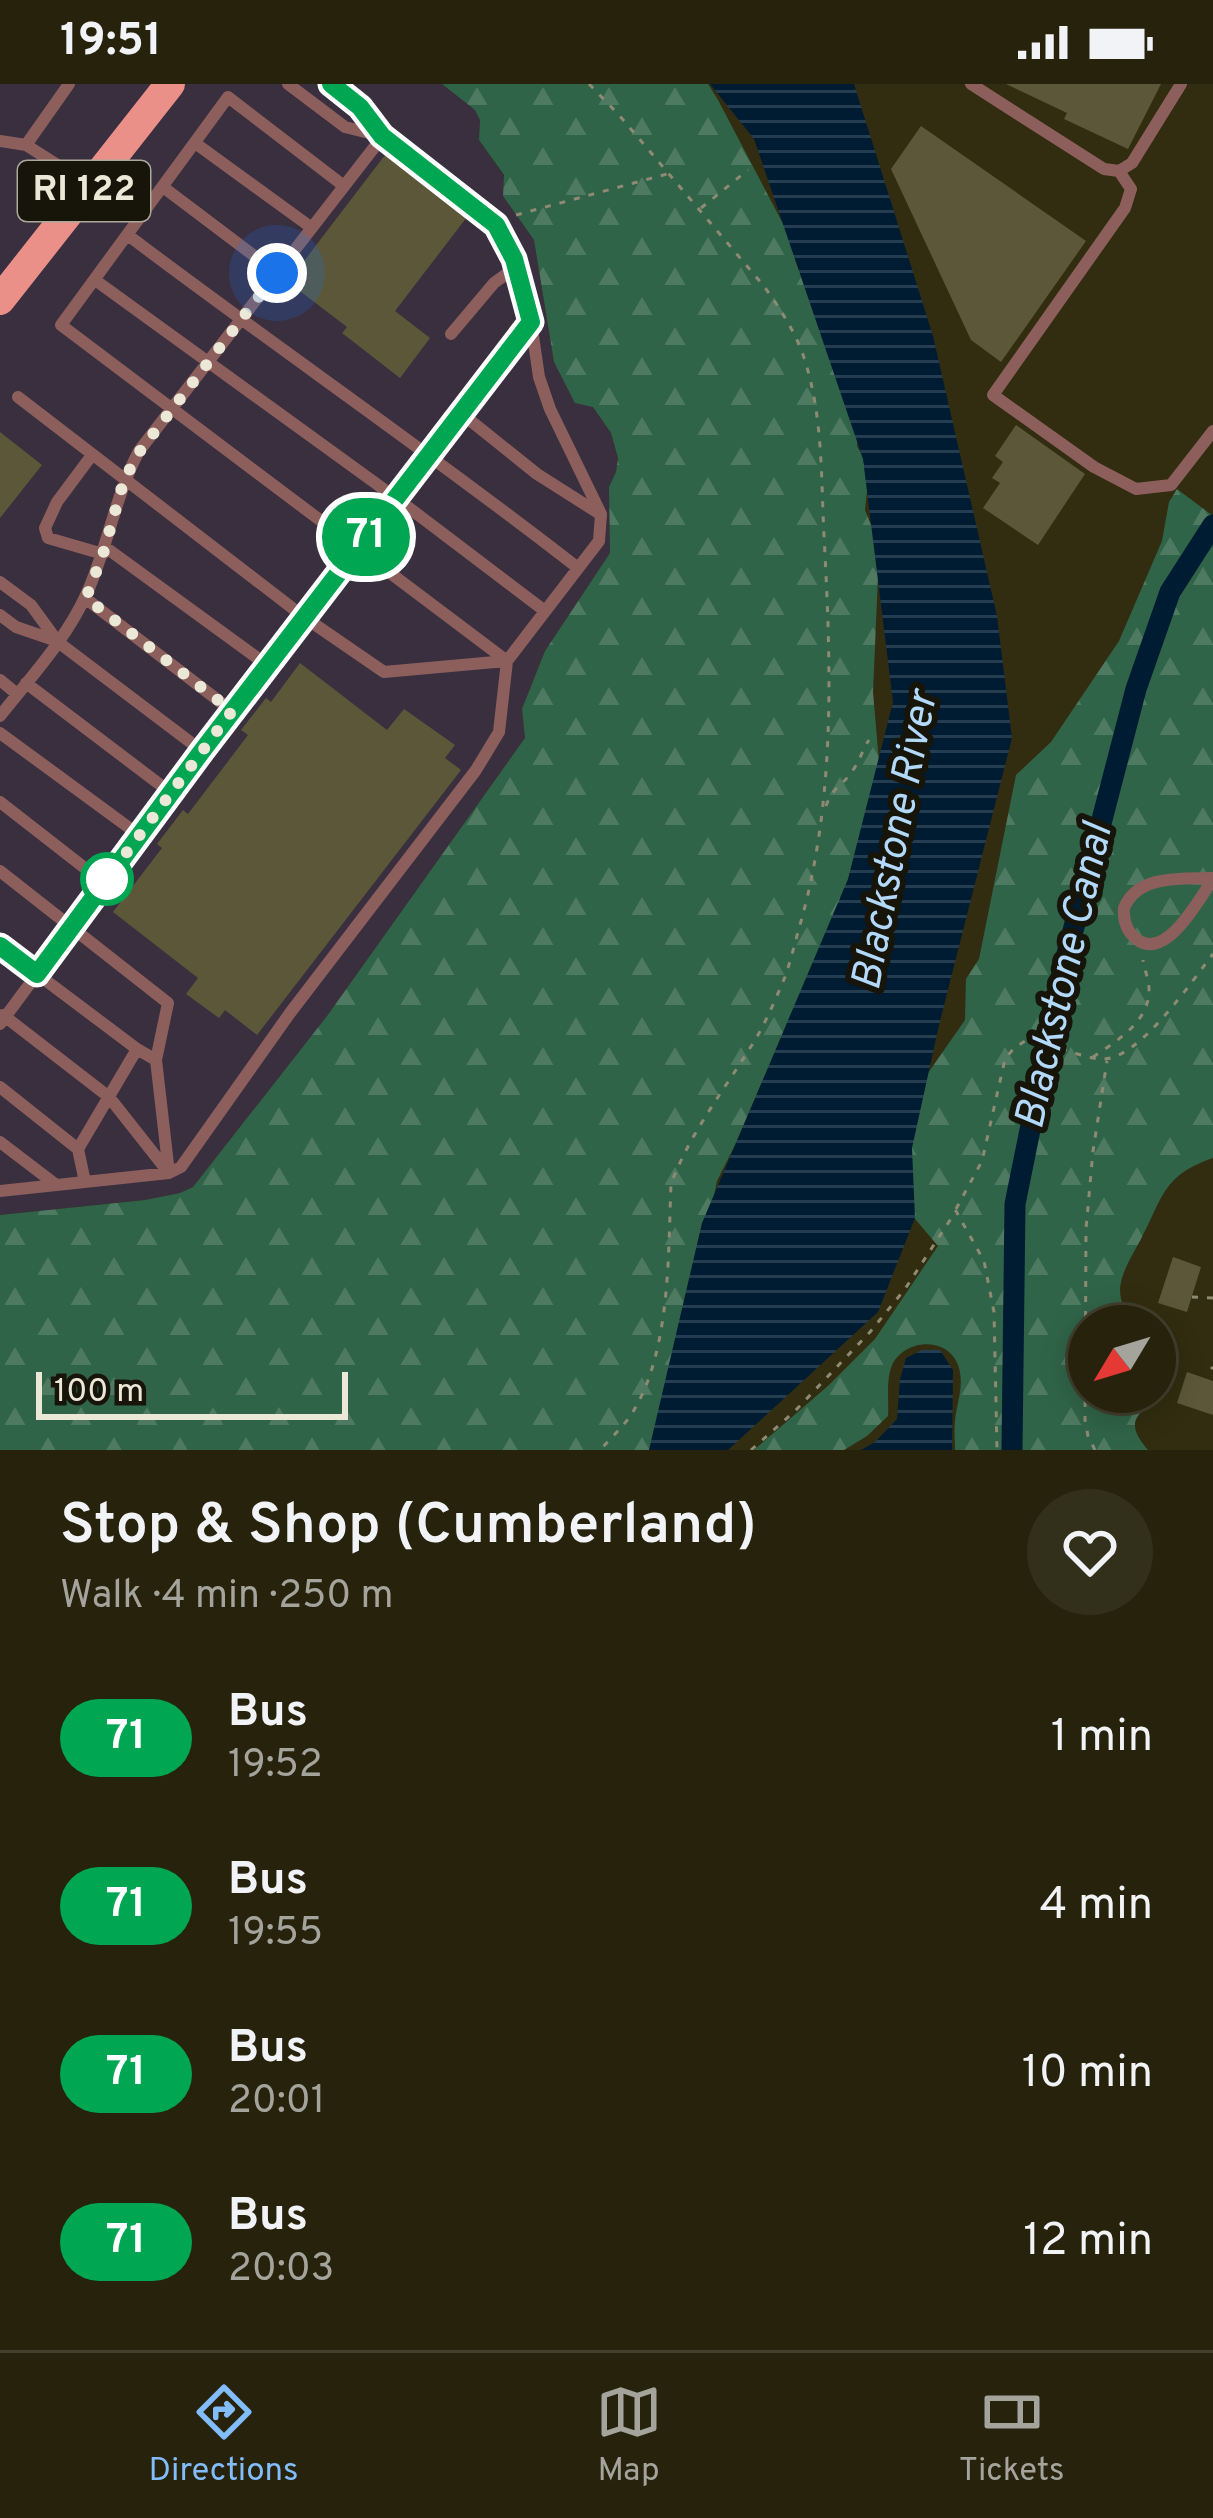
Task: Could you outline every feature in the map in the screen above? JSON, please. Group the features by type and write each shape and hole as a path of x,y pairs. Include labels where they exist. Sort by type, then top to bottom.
{"main road":[{"name":"RI 122","path":"0,300 170,84"}],"lane":[{"path":"26,145 69,84"},
{"path":"288,84 345,127 382,136"},
{"path":"0,1191 169,1173 181,1167 290,1013 476,770 500,732 507,661 598,541 601,514 550,409 516,267 496,225 382,136 360,107 331,84"},
{"path":"971,84 1103,169 1119,171 1132,163 1181,84"},
{"path":"344,186 228,97 61,325 507,661"},
{"path":"0,716 86,598 124,480 140,451 382,136"},
{"path":"0,141 26,145 89,185"},
{"path":"195,142 312,228"},
{"path":"1119,171 1131,189 1125,208 993,395 1094,467 1136,489 1171,485 1213,430"},
{"path":"163,188 277,273"},
{"path":"129,236 430,454 578,568"},
{"path":"452,334 494,283 516,267"},
{"path":"95,280 545,611"},
{"path":"169,1173 109,1097 2,1018 531,322"},
{"path":"18,397 304,617 383,672 507,661"},
{"path":"461,412 537,474 601,514"},
{"path":"92,455 49,515 48,538 104,551 268,665"},
{"path":"0,582 31,605 58,642 202,751"},
{"path":"86,598 232,711"},
{"path":"0,614 16,627 58,642"},
{"path":"0,680 22,688 171,793"},
{"path":"0,733 139,835"},
{"path":"0,802 104,883"},
{"path":"0,871 168,1004 156,1060 169,1173"},
{"path":"1213,878 1173,933 1160,943 1150,945 1133,936 1125,923 1124,908 1134,891 1162,881 1213,878"},
{"path":"0,946 156,1060"},
{"path":"78,1149 137,1049"},
{"path":"0,1087 78,1149 86,1182"},
{"path":"0,1142 56,1185"}],"path":[{"path":"589,84 778,307 805,358 818,414 829,635 823,813 787,973 760,1031 671,1184 667,1297 649,1375 630,1416 600,1450"},
{"path":"699,209 748,170"},
{"path":"516,215 669,173"},
{"path":"823,813 832,790 854,770 869,740"},
{"path":"1092,1058 1124,1035 1143,1013 1149,996 1142,961 1150,945"},
{"path":"751,1450 870,1332 934,1246 982,1161 1005,1059 1014,1048 1030,1039 1107,1059 1129,1048 1158,1023 1213,954"},
{"path":"1096,1450 1085,1420 1085,1262 1093,1151 1107,1059"},
{"path":"956,1211 984,1261 994,1312 997,1450"},
{"path":"1192,1297 1213,1298"}],"shaded area":[{"path":"0,84 442,84 475,110 480,120 479,140 504,176 503,196 534,240 554,362 611,433 618,458 609,487 610,553 545,651 522,709 525,738 327,1016 193,1187 145,1200 0,1215"}],"green space":[{"path":"442,84 708,84 718,100 812,279 859,425 857,446 868,481 865,510 873,530 878,576 873,692 879,762 872,828 717,1181 663,1450 0,1450 0,1215 145,1200 193,1187 327,1016 525,738 522,709 545,651 610,553 609,487 618,458 611,433 593,407 575,403 554,362 534,240 503,196 504,175 479,140 480,120 475,110"},
{"path":"1177,489 1213,516 1213,1158 1184,1172 1166,1189 1121,1282 1124,1305 1068,1305 1068,1413 1141,1413 1135,1428 1148,1450 955,1450 961,1386 958,1365 944,1349 924,1344 896,1358 889,1379 888,1416 867,1436 844,1450 754,1450 875,1339 938,1246 893,1188 926,1076 965,1020 966,979 979,959 1016,775 1051,742 1119,641 1162,541 1169,502"}],"water":[{"name":"Blackstone River","path":"710,84 854,84 933,336 997,616 1012,738 912,1148 915,1218 878,1312 728,1450 649,1450 702,1223 848,879 893,702 863,459 754,139"},
{"path":"922,1350 940,1350 953,1370 952,1450 861,1450 897,1419 906,1358"}],"building":[{"path":"1006,84 1161,84 1128,149 1064,119 1067,113"},
{"path":"921,126 1086,241 1001,362 971,340 891,169"},
{"path":"385,155 467,217 395,311 430,338 400,378 342,333 347,327 288,282"},
{"path":"1016,425 1085,474 1038,545 983,508 1000,483 992,478 1003,462 995,456"},
{"path":"0,432 42,465 0,518"},
{"path":"300,663 387,730 404,709 455,745 445,758 461,770 257,1035 225,1010 219,1018 186,994 198,978 113,912 162,848 157,844 183,810 188,814 248,735 241,730 266,698 271,702"},
{"path":"1173,1257 1201,1267 1187,1312 1158,1303"},
{"path":"1187,1372 1213,1381 1213,1415 1177,1403"}],"waterway":[{"name":"Blackstone Canal","path":"1012,1450 1015,1204 1061,977 1136,689 1170,592 1213,525"}],"bus line":[{"name":"71","path":"0,946 37,974 531,322 514,259 496,225 382,136 360,107 331,84"}],"route":[{"path":"107,879 104,883 232,711 86,598 124,480 140,451 277,273"}]}
